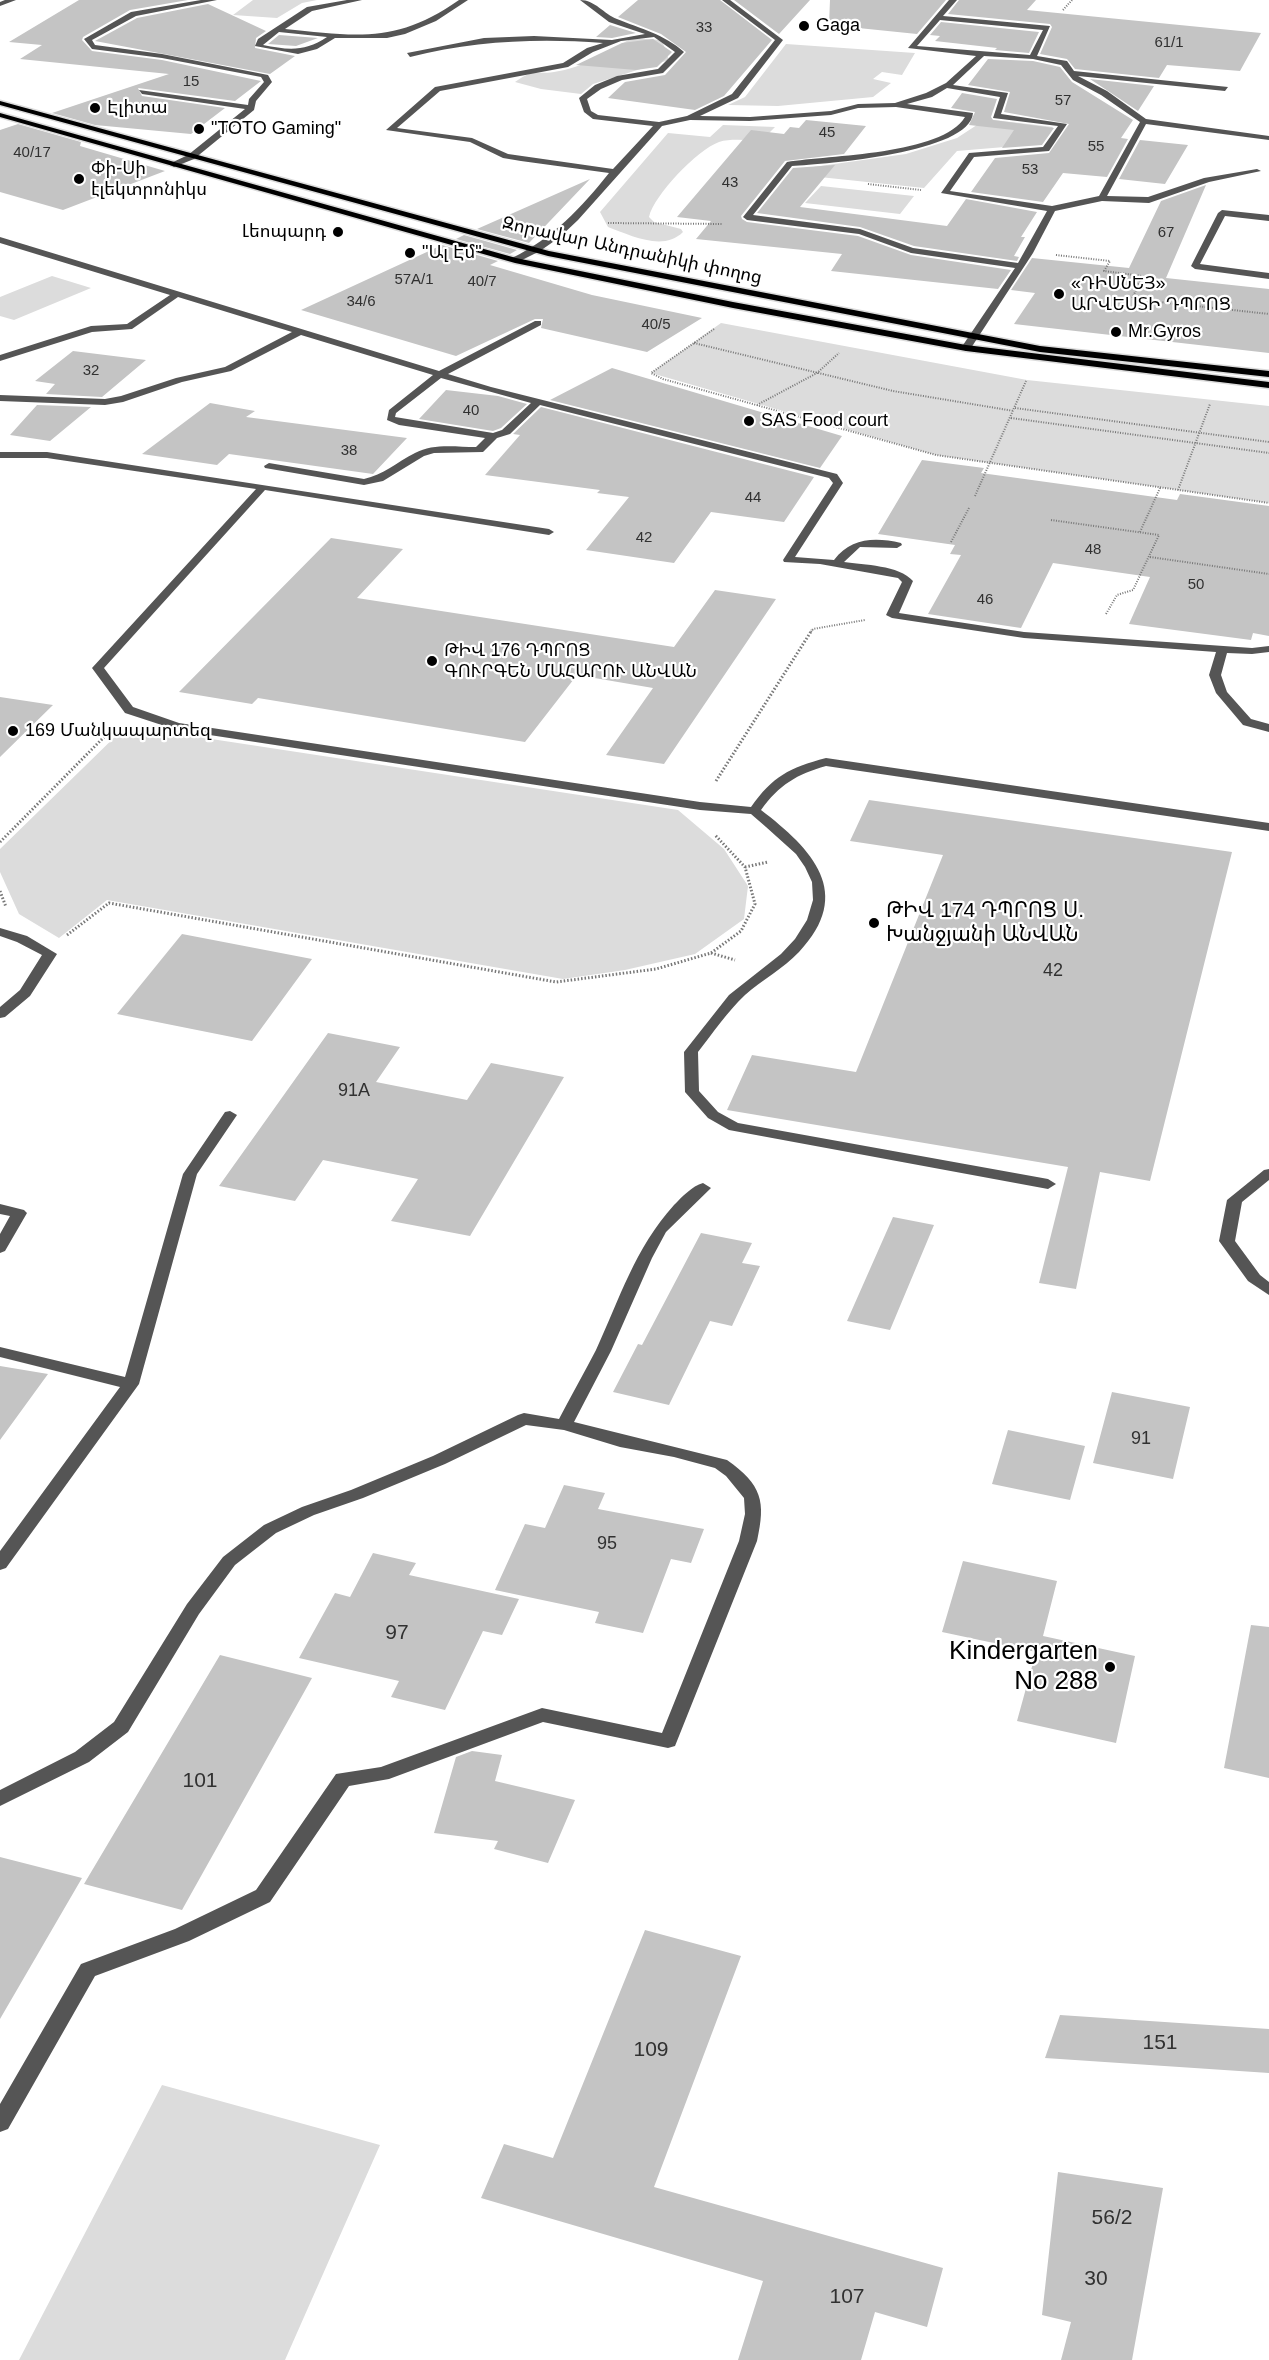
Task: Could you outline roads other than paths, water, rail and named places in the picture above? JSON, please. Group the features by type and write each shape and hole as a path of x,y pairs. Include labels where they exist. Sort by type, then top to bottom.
{"main road":[{"name":"Զորավար Անդրանիկի փողոց","path":"0,103 538,251 1040,349 1269,374"},
{"name":"Զորավար Անդրանիկի փողոց","path":"0,116 515,260 733,305 966,348 1269,385"}],"street":[{"path":"0,4 12,0"},
{"path":"174,165 191,156 251,108 252,101 268,82 264,75 162,56 92,47 88,39 134,14 213,0"},
{"path":"334,36 315,50 302,52 259,46 261,41 310,9 358,0"},
{"path":"278,30 372,39 398,33 441,17 464,0"},
{"path":"584,0 612,20 655,35 680,52 660,71 620,78 598,87 583,98 588,112 596,117 659,124 689,118 750,119 831,113 858,106 896,105 970,115 962,127 943,138 910,148 831,161 790,164 747,216 860,232 911,250 1020,266"},
{"path":"689,118 735,96 779,40 726,0"},
{"path":"953,0 912,48 1033,57 1064,63 1072,73 1144,121 1269,138"},
{"path":"938,18 1047,28 1033,57"},
{"path":"410,55 442,46 522,36 614,41 655,35"},
{"path":"614,41 565,65 438,88 390,130 472,140 506,156 617,172"},
{"path":"982,54 957,79 946,86 1005,95 996,116 1063,124 1046,149 972,155 945,193 1052,208 1102,198 1149,200 1207,180 1257,171"},
{"path":"1072,73 1226,89"},
{"path":"896,105 930,95 957,79"},
{"path":"142,93 251,108"},
{"path":"1102,198 1144,121"},
{"path":"515,260 538,251 617,172 636,144 659,124"},
{"path":"966,348 1029,253 1052,208"},
{"path":"1269,218 1222,213 1195,266 1269,276"},
{"path":"0,240 440,374 832,476 838,483 788,560 837,563 901,575 908,581 892,615 1024,635 1252,651 1269,649"},
{"path":"0,358 91,329 129,327 178,293"},
{"path":"538,323 440,374 392,412 390,418 399,422 493,436 506,432 539,400"},
{"path":"0,398 105,402 123,399 179,380 228,369 300,332"},
{"path":"269,466 364,482 379,479 420,454 433,450 479,450 493,436"},
{"path":"0,455 47,455 549,532"},
{"path":"263,487 98,668 129,710 177,726 700,806 754,811 795,842 810,860 818,882 818,908 801,941 733,998 691,1052 692,1092 713,1115 734,1127 1048,1184"},
{"path":"837,563 855,544 866,542 897,545"},
{"path":"1222,649 1215,675 1222,693 1247,722 1269,728"},
{"path":"754,811 771,786 790,772 826,762 1269,827"},
{"path":"0,933 22,939 50,954 25,993 0,1014"},
{"path":"0,1564 131,1384 190,1174 230,1115"},
{"path":"1269,1173 1235,1200 1227,1241 1254,1278 1269,1290"},
{"path":"564,1425 660,1230 685,1203 703,1188"},
{"path":"0,1209 19,1213 0,1248"},
{"path":"0,1352 131,1384"},
{"path":"0,1799 31,1781 82,1757 121,1727 199,1601 229,1561 270,1529 308,1511 357,1494 439,1460 524,1419 564,1425 721,1464 732,1472 752,1497 754,1515 747,1541 668,1741 542,1715 382,1774 343,1779 263,1896 182,1935 88,1970 0,2123"}],"place":[{"name":"Gaga","path":"804,26"},
{"name":"Էլիտա","path":"95,108"},
{"name":"\"TOTO Gaming\"","path":"199,129"},
{"name":"Փի-Սի էլեկտրոնիկս","path":"79,179"},
{"name":"Լեոպարդ","path":"338,232"},
{"name":"\"Ալ Էմ\"","path":"410,253"},
{"name":"«ԴԻՍՆԵՅ» ԱՐՎԵՍՏԻ ԴՊՐՈՑ","path":"1059,294"},
{"name":"Mr.Gyros","path":"1116,332"},
{"name":"SAS Food court","path":"749,421"},
{"name":"ԹԻՎ 176 ԴՊՐՈՑ ԳՈՒՐԳԵՆ ՄԱՀԱՐՈՒ ԱՆՎԱՆ","path":"432,661"},
{"name":"169 Մանկապարտեզ","path":"13,731"},
{"name":"ԹԻՎ 174 ԴՊՐՈՑ Ս. Խանջյանի ԱՆՎԱՆ","path":"874,923"},
{"name":"Kindergarten No 288","path":"1110,1667"}]}
